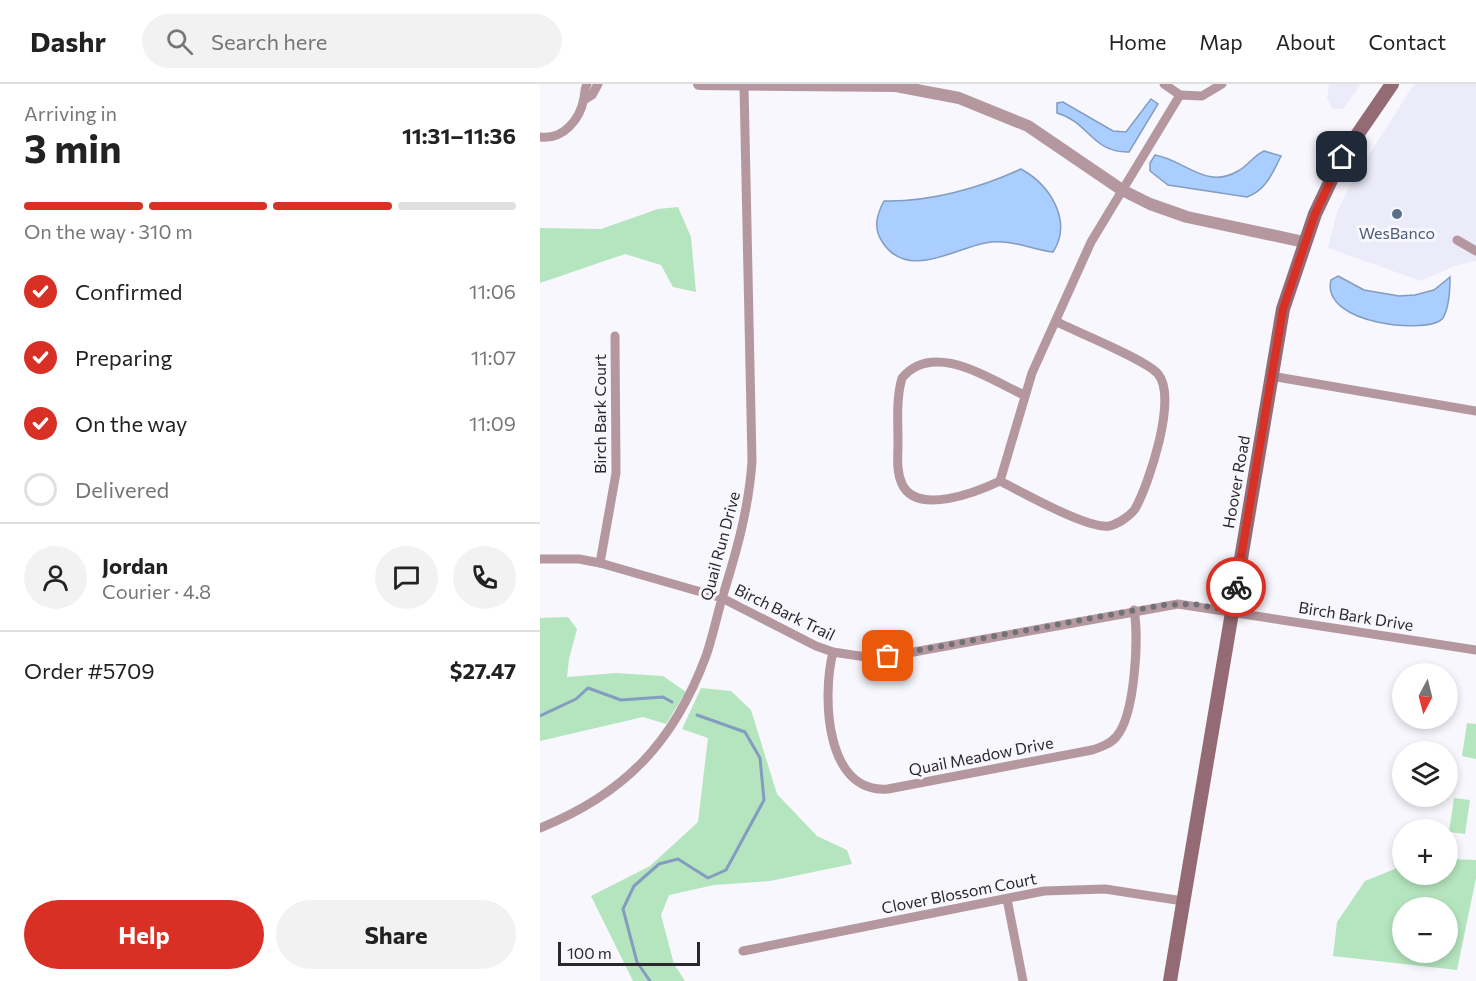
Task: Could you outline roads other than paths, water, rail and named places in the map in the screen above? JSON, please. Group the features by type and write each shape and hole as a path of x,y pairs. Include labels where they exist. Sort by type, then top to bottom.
{"main road":[{"name":"Hoover Road","path":"1170,981 1283,309 1304,242 1342,157 1392,84"}],"street":[{"path":"540,137 551,138 565,132 584,100 586,84"},
{"path":"584,100 592,95 598,84"},
{"path":"699,84 896,86 959,98 1028,126 1122,190 1150,204 1187,217 1304,242"},
{"path":"1164,84 1180,95 1202,96 1222,84"},
{"name":"Quail Run Drive","path":"540,828 570,816 623,782 661,743 696,679 744,525 750,495 752,461 744,86"},
{"path":"1000,481 1024,395 1091,242 1180,95"},
{"path":"1457,240 1476,251"},
{"path":"1024,395 949,363 933,361 920,363 902,378 897,410 899,475 903,486 911,496 932,499 966,496 1000,481 1080,519 1100,526 1111,525 1134,510 1155,461 1165,395 1160,376 1155,370 1057,322"},
{"name":"Birch Bark Court","path":"600,563 616,472 615,336"},
{"path":"1271,376 1476,411"},
{"name":"Birch Bark Trail","path":"540,560 579,559 600,563 722,598 816,646 833,652 866,657 908,653 1134,610 1178,604 1232,611"},
{"name":"Quail Meadow Drive","path":"833,652 829,667 829,710 838,754 847,775 856,783 877,790 888,789 1092,750 1108,743 1120,731 1127,715 1138,640 1134,610"},
{"name":"Birch Bark Drive","path":"1232,611 1476,650"},
{"name":"Clover Blossom Court","path":"743,951 1044,891 1105,889 1183,901"},
{"path":"1007,899 1023,981"}],"water":[{"path":"1151,99 1158,104 1129,152 1107,148 1077,123 1057,113 1057,103 1063,102 1113,131 1126,132"},
{"path":"1264,151 1281,156 1264,186 1247,197 1168,185 1150,171 1150,163 1155,155 1206,176 1226,176 1242,169"},
{"path":"1021,169 1041,184 1055,205 1061,228 1059,240 1053,252 1011,243 994,242 918,261 893,254 880,238 877,222 884,201 937,196 989,182"},
{"path":"1338,276 1364,290 1399,296 1434,290 1450,277 1447,309 1443,318 1434,323 1419,326 1378,322 1358,316 1342,307 1332,295 1331,280"}],"waterway":[{"path":"540,716 576,699 588,688 621,700 663,697 672,702"},
{"path":"650,981 637,962 623,909 634,886 659,864 678,859 708,878 726,870 764,800 760,758 745,732 697,715"}],"place":[{"name":"WesBanco","path":"1397,214"}]}
